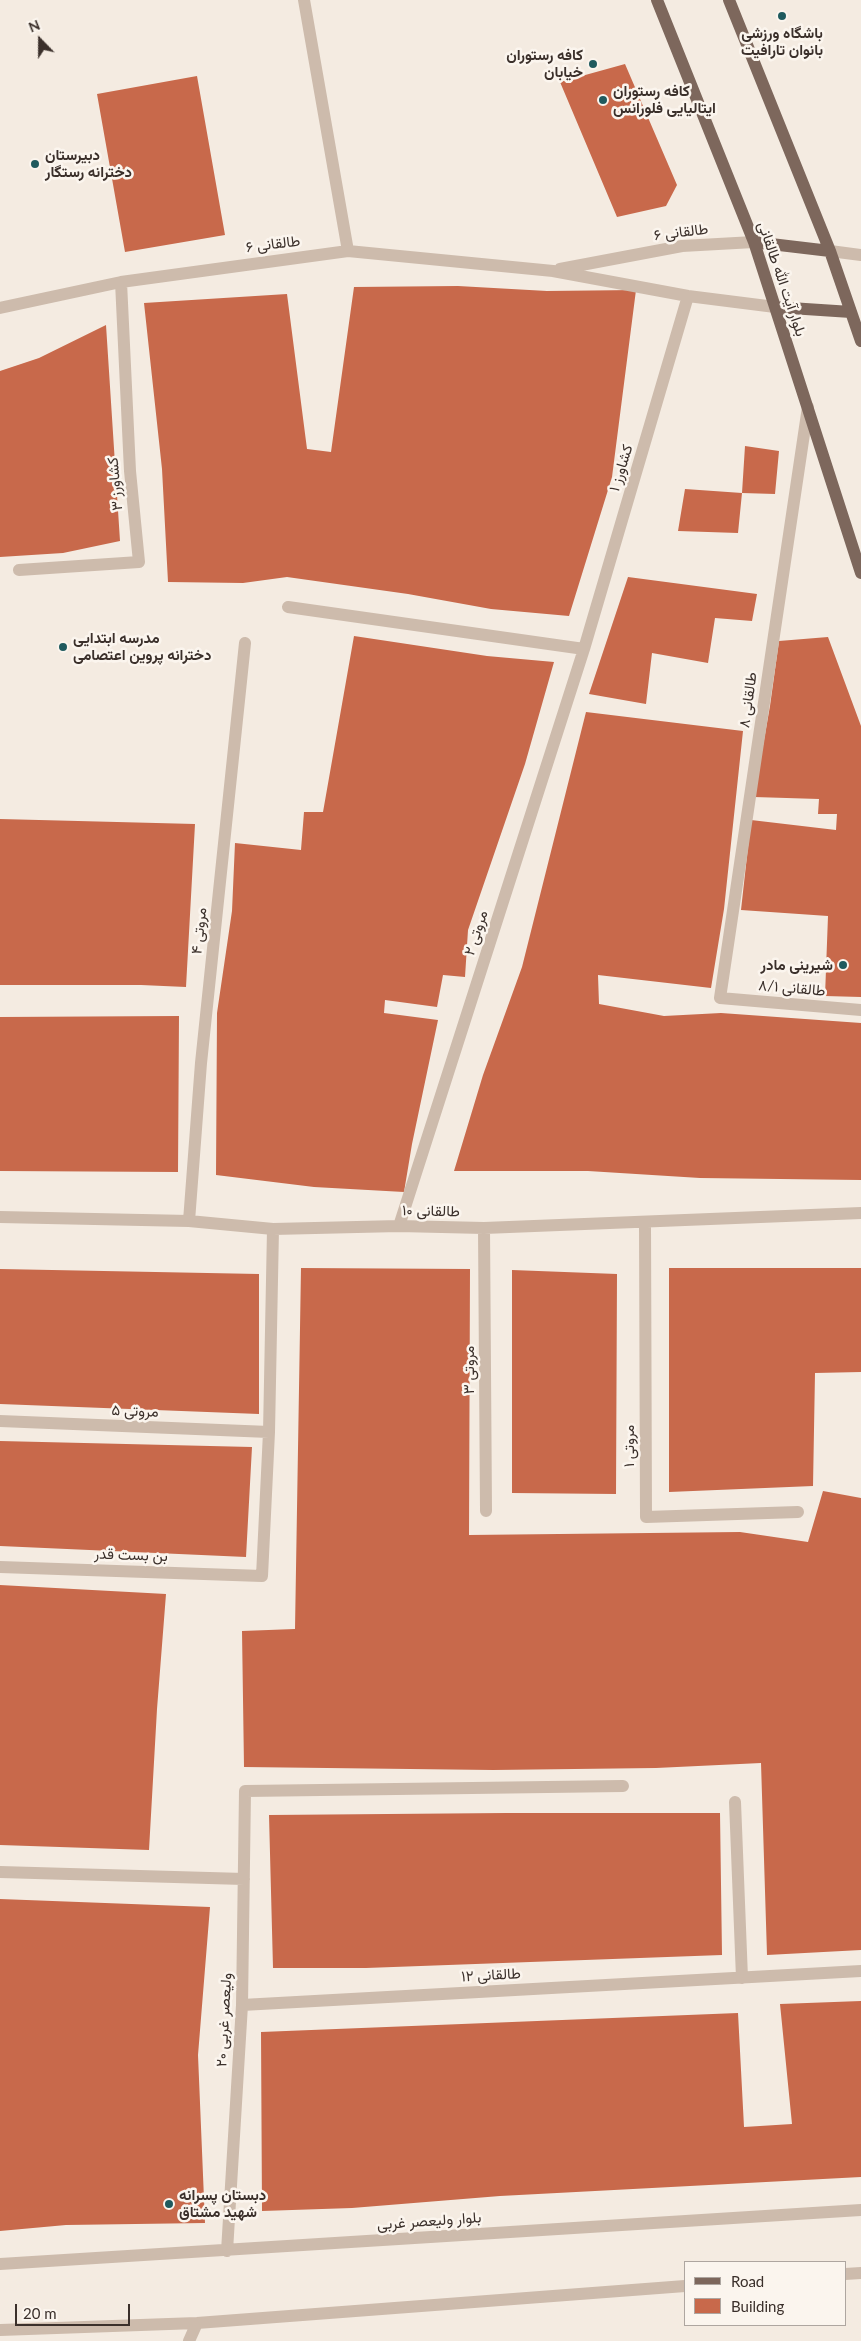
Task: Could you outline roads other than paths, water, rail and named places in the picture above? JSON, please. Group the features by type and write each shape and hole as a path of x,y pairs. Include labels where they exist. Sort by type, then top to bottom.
{"main road":[{"name":"بلوار آیت الله طالقانی","path":"657,0 754,242 861,573"},
{"path":"729,0 856,313 861,341"},
{"path":"754,242 830,251"},
{"path":"775,307 856,313"}],"street":[{"path":"304,0 348,251"},
{"name":"طالقانی ۶","path":"553,271 682,246 754,242"},
{"name":"طالقانی ۶","path":"0,308 121,282 348,251 553,271 688,296 775,307"},
{"path":"830,251 861,255"},
{"name":"کشاورز ۳","path":"18,570 139,562 130,471 121,282"},
{"name":"کشاورز ۱","path":"584,649 688,296"},
{"name":"طالقانی ۸","path":"720,998 808,407"},
{"path":"288,607 584,649"},
{"name":"مروتی ۴","path":"189,1222 201,1063 244,643"},
{"name":"مروتی ۲","path":"399,1226 584,649"},
{"name":"طالقانی ۸/۱","path":"720,998 861,1010"},
{"name":"طالقانی ۱۰","path":"0,1217 189,1222 273,1229 399,1226 484,1228 861,1213"},
{"name":"مروتی ۱","path":"645,1223 646,1517 798,1512"},
{"name":"مروتی ۳","path":"484,1228 486,1512"},
{"path":"269,1432 273,1229"},
{"name":"مروتی ۵","path":"0,1421 269,1432"},
{"name":"بن بست قدر","path":"0,1567 262,1576 269,1432"},
{"name":"ولیعصر غربی ۲۰","path":"227,2251 242,2005 245,1791 623,1786"},
{"path":"735,1802 742,1978"},
{"path":"0,1872 244,1879"},
{"name":"طالقانی ۱۲","path":"242,2005 861,1971"},
{"name":"بلوار ولیعصر غربی","path":"0,2264 861,2210"},
{"path":"846,2274 861,2273"},
{"path":"0,2330 198,2323 684,2286"},
{"path":"189,2341 198,2323"}],"place":[{"name":"باشگاه ورزشی بانوان تارافیت","path":"782,16"},
{"name":"كافه رستوران خیابان","path":"593,64"},
{"name":"کافه رستوران ایتالیایی فلورانس","path":"603,100"},
{"name":"دبیرستان دخترانه رستگار","path":"35,164"},
{"name":"مدرسه ابتدایی دخترانه پروین اعتصامی","path":"63,647"},
{"name":"شیرینی مادر","path":"843,965"},
{"name":"دبستان پسرانه شهید مشتاق","path":"169,2204"}]}
